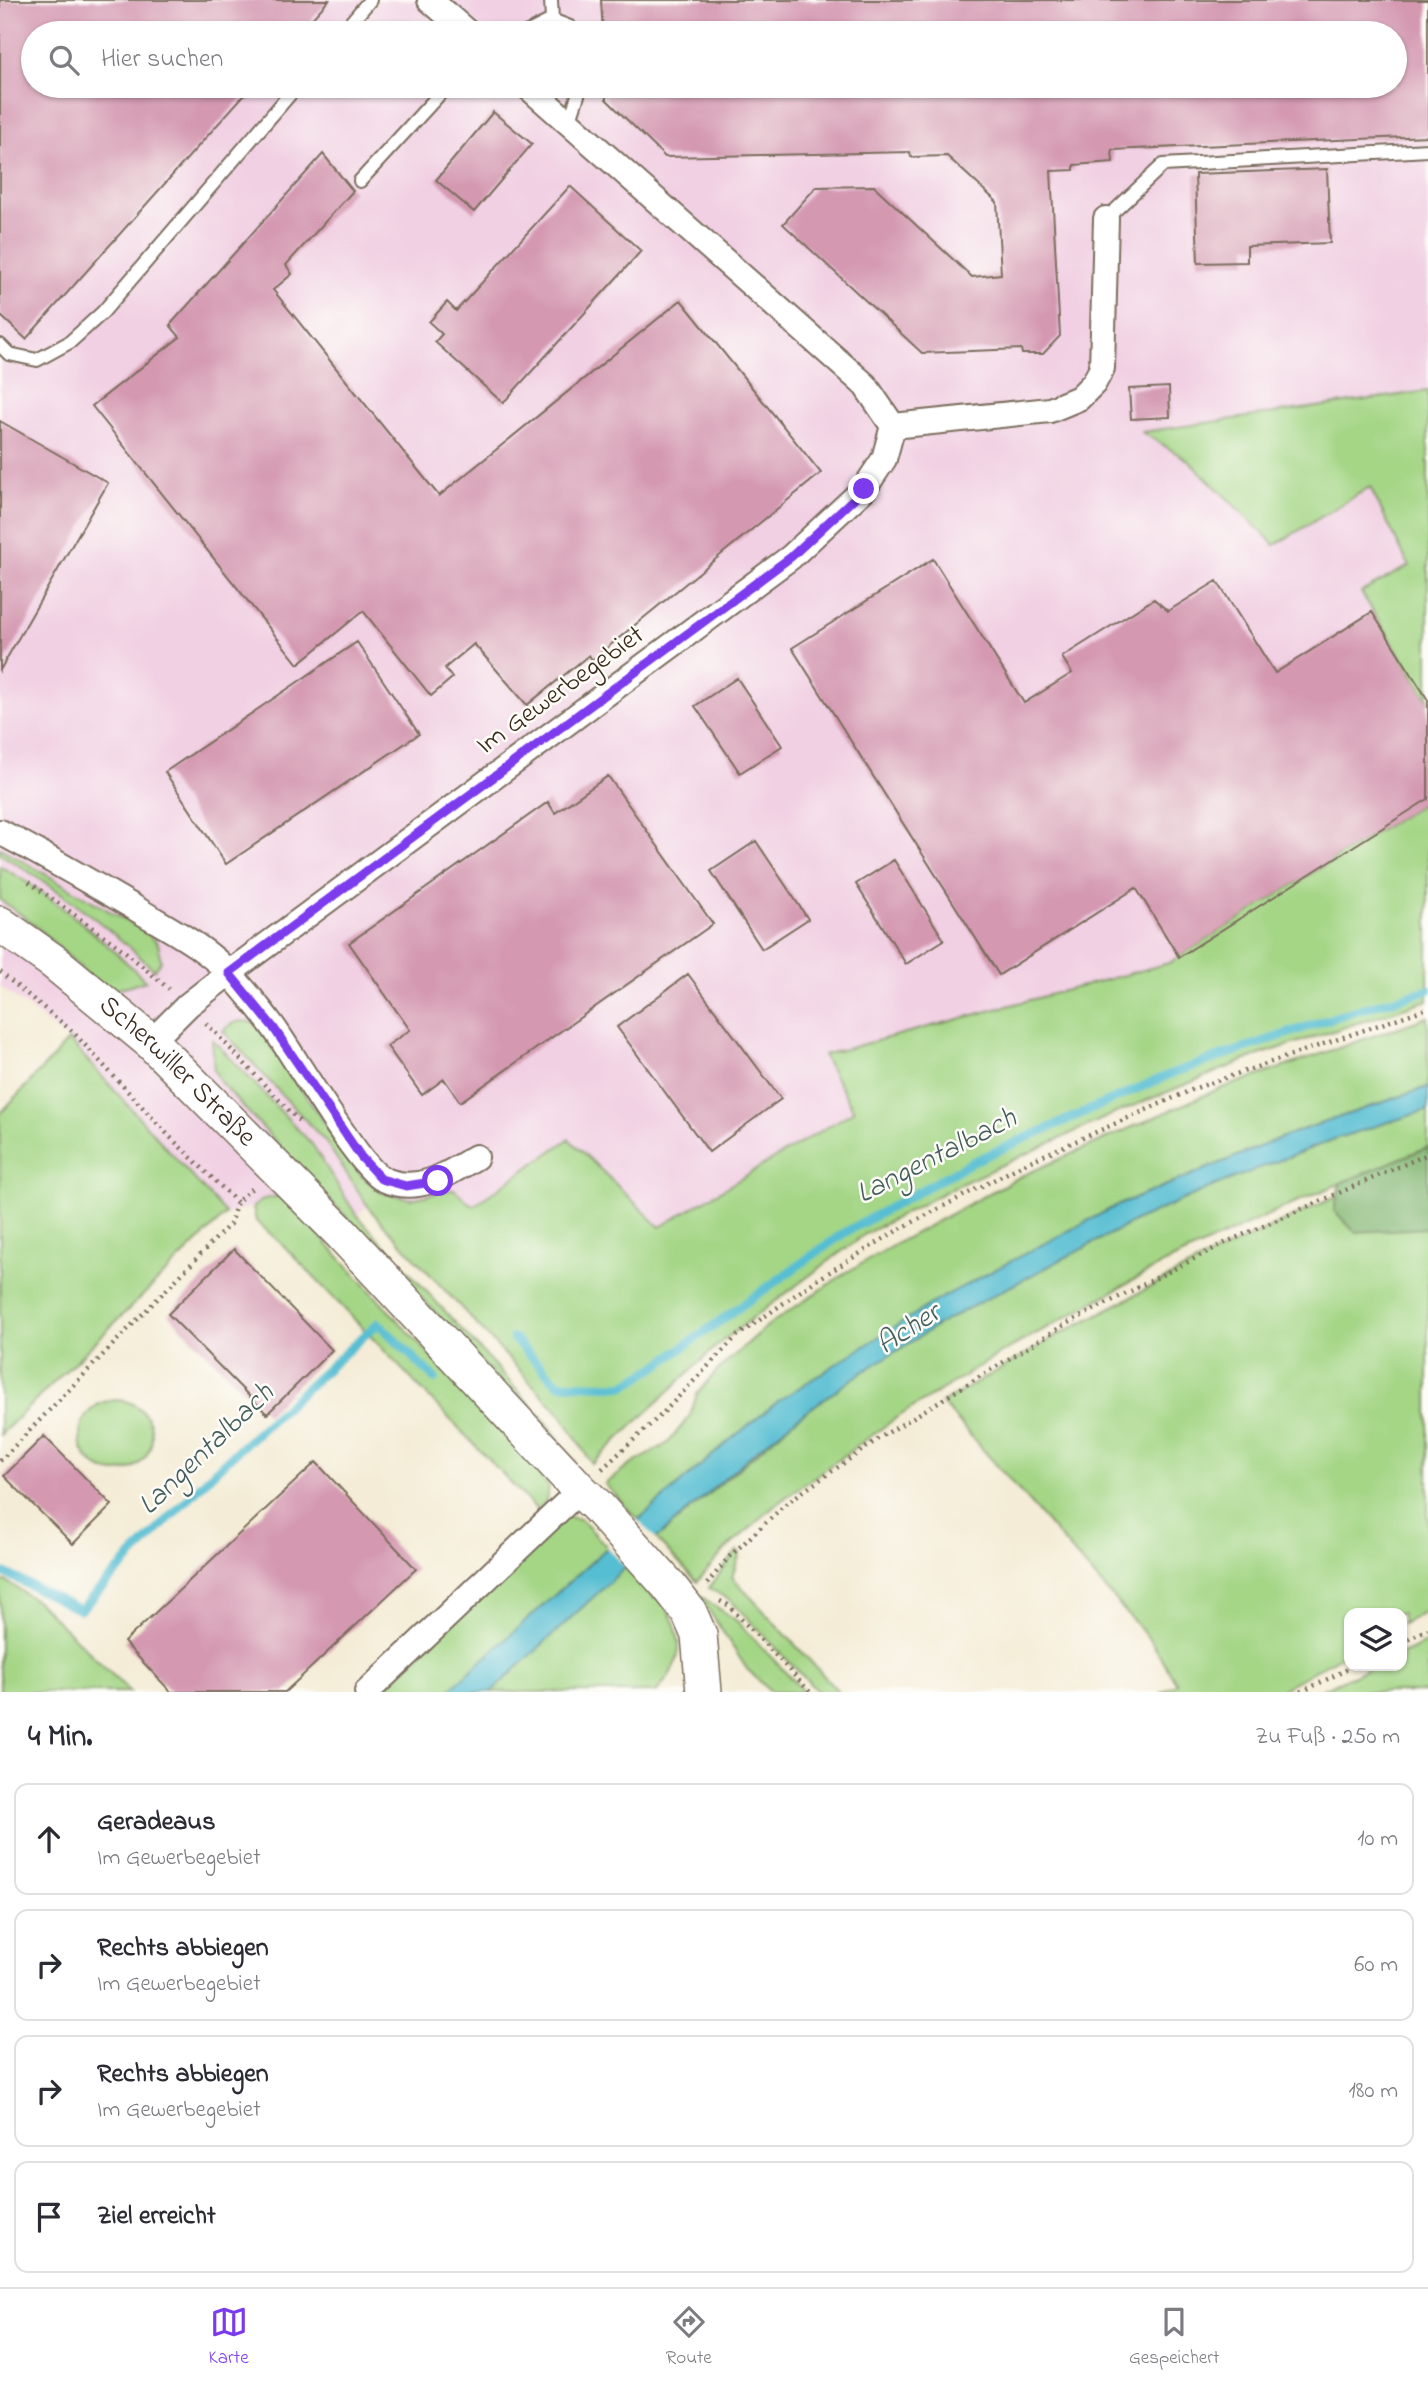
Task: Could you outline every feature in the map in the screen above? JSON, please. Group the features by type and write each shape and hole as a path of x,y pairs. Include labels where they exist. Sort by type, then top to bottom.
{"street":[{"path":"430,0 454,21"},
{"path":"541,98 865,384 893,426 1050,410 1079,398 1094,383 1102,368 1106,219"},
{"name":"Im Gewerbegebiet","path":"151,1042 188,1004 791,557 864,489 884,459 893,426"},
{"path":"0,832 165,926 200,948 229,973 273,1027 361,1157 381,1179 406,1186 438,1181 476,1157"},
{"name":"Scherwiller Straße","path":"0,924 54,962 151,1042 342,1234 588,1498 685,1588 689,1612 699,1634 704,1692"},
{"path":"367,1692 588,1498"}],"lane":[{"path":"352,21 370,0"},
{"path":"551,0 552,20"},
{"path":"0,345 9,354 37,360 70,342 103,312 287,98"},
{"path":"360,181 435,98"},
{"path":"569,122 577,98"},
{"path":"1106,219 1163,165 1428,150"}],"path":[{"path":"0,972 72,1031 169,1136 237,1202 230,1224 0,1461"},
{"path":"588,1498 662,1414 737,1336 815,1281 898,1230 1026,1163 1196,1088 1428,1008"},
{"path":"685,1588 729,1557 788,1502 881,1437 1041,1339 1229,1241 1428,1154"},
{"path":"710,1596 728,1605 810,1692"},
{"path":"1407,1640 1428,1629"},
{"path":"1301,1692 1344,1671"}],"shaded area":[{"path":"0,0 1428,0 1428,391 1143,432 1189,461 1275,544 1370,487 1409,567 1361,593 1428,700 1428,800 1169,963 824,1055 854,1111 660,1227 569,1140 473,1206 454,1189 411,1199 381,1192 328,1245 295,1209 264,1199 253,1207 226,1214 69,1040 0,986"}],"green space":[{"path":"1428,391 1428,700 1361,592 1409,566 1370,487 1275,545 1189,461 1142,432"},
{"path":"1428,800 1428,1000 1253,1057 1111,1115 954,1187 865,1234 721,1342 592,1464 562,1416 372,1212 325,1141 223,1031 238,1022 256,1024 360,1174 381,1192 411,1199 454,1189 473,1206 569,1139 660,1227 854,1111 823,1055 1169,963"},
{"path":"0,848 144,931 158,943 161,961 154,970 80,908 41,879 0,854"},
{"path":"0,866 77,919 146,981 113,990 93,979 30,921 0,900"},
{"path":"1428,1017 1428,1087 1293,1133 1114,1207 730,1440 638,1520 605,1484 668,1443 690,1416 697,1394 716,1372 767,1326 847,1272 906,1238 1017,1178 1214,1091"},
{"path":"212,1039 312,1144 355,1213 548,1424 575,1462 221,1083 214,1070"},
{"path":"69,1040 226,1214 0,1435 0,1114"},
{"path":"1428,1110 1428,1147 1298,1201 1161,1265 1006,1350 896,1418 778,1503 724,1551 697,1582 656,1539 800,1416 858,1375 946,1320 1137,1220 1216,1185 1337,1138"},
{"path":"1428,1147 1428,1228 1355,1232 1334,1211 1340,1183"},
{"path":"279,1196 295,1209 535,1469 549,1487 546,1500 537,1510 284,1246 256,1221 253,1207 264,1199"},
{"path":"1337,1196 1334,1211 1428,1228 1428,1610 1407,1621 1407,1608 1344,1608 1344,1654 1277,1692 1163,1692 1177,1684 1151,1641 942,1403 1062,1333 1206,1258"},
{"path":"116,1400 136,1406 146,1416 152,1436 146,1456 136,1466 116,1472 96,1466 86,1456 80,1436 86,1416 96,1406"},
{"path":"561,1516 581,1519 608,1548 447,1692 381,1692"},
{"path":"737,1551 740,1554 732,1577 839,1692 818,1692 731,1601 709,1588"},
{"path":"625,1567 654,1598 659,1594 677,1633 678,1656 667,1679 656,1692 491,1692"},
{"path":"6,1581 38,1602 130,1692 0,1692 0,1582"},
{"path":"699,1595 737,1621 804,1692 771,1692 747,1669"},
{"path":"1428,1642 1428,1692 1316,1692 1363,1671 1407,1671 1407,1652"}],"water":[{"name":"Acher","path":"1428,1087 1428,1110 1337,1138 1216,1185 1137,1220 946,1320 858,1375 757,1450 656,1539 491,1692 447,1692 638,1520 781,1399 937,1300 1114,1207 1293,1133"}],"pier":[{"path":"636,1518 658,1541 628,1570 606,1546"}],"building":[{"path":"0,0 329,0 310,21 21,21 21,98 241,98 26,339 0,315"},
{"path":"601,0 1428,0 1428,136 1112,150 1113,162 1074,165 1074,170 1051,171 1060,336 1043,354 1022,354 1021,349 922,353 783,224 816,187 874,186 972,277 1001,274 997,202 947,156 911,157 910,152 665,157 606,98 1407,98 1407,21 602,21"},
{"path":"493,112 532,144 474,212 436,180"},
{"path":"323,154 353,191 286,265 292,274 273,290 439,496 681,300 821,473 592,660 589,655 527,705 474,644 445,668 452,678 431,696 363,611 298,664 92,406 180,337 170,325"},
{"path":"1327,169 1330,243 1247,246 1247,262 1198,263 1195,174"},
{"path":"570,186 641,251 503,403 435,342 442,334 429,322 447,302 456,311"},
{"path":"1169,387 1170,417 1131,419 1129,389"},
{"path":"0,421 108,483 0,670"},
{"path":"933,559 1024,703 1072,673 1062,657 1154,599 1168,611 1217,581 1275,673 1372,612 1428,700 1428,799 1179,957 1136,888 999,975 792,648"},
{"path":"357,642 419,734 226,864 165,772"},
{"path":"737,678 782,746 740,773 695,706"},
{"path":"608,776 713,924 460,1102 444,1079 422,1095 387,1046 410,1030 349,943 548,802 555,813"},
{"path":"756,841 808,919 762,949 711,871"},
{"path":"894,860 944,940 906,964 856,884"},
{"path":"688,974 781,1099 709,1152 617,1027"},
{"path":"234,1249 332,1350 267,1414 168,1314"},
{"path":"44,1436 112,1505 73,1544 4,1476"},
{"path":"316,1462 416,1569 285,1692 171,1692 124,1642"}],"waterway":[{"name":"Langentalbach","path":"513,1338 558,1384 623,1386 654,1368 844,1233 972,1162 1173,1073 1350,1012 1428,990"},
{"name":"Langentalbach","path":"0,1573 80,1610 215,1471 378,1323 435,1379"}],"route":[{"path":"438,1181 406,1186 381,1179 361,1157 273,1027 229,973 791,557 864,489"}]}
